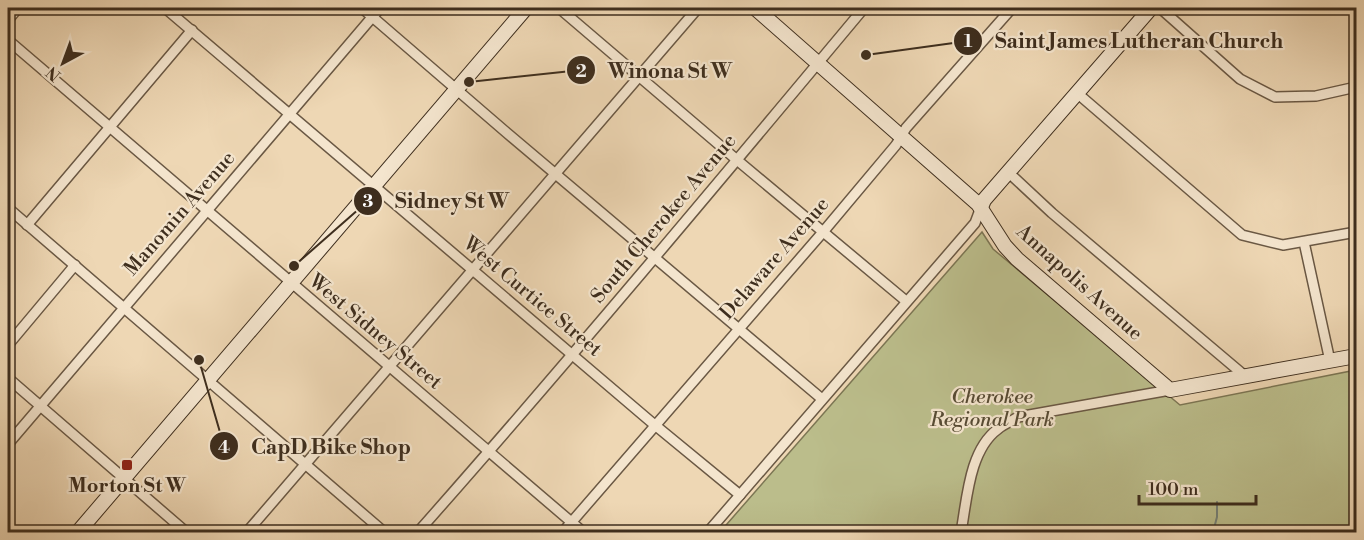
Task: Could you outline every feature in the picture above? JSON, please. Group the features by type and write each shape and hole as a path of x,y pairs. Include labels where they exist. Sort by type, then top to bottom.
{"street":[{"path":"8,20 18,8"},
{"name":"West Curtice Street","path":"165,8 740,495"},
{"path":"362,8 822,399"},
{"name":"Manomin Avenue","path":"8,444 380,8"},
{"path":"78,532 526,8"},
{"path":"559,8 906,301"},
{"path":"247,532 698,8"},
{"name":"Annapolis Avenue","path":"756,8 981,207 997,235 1012,254 1170,390"},
{"name":"South Cherokee Avenue","path":"418,532 656,257 864,8"},
{"name":"Delaware Avenue","path":"563,532 823,232 896,145 906,128 1012,8"},
{"path":"708,532 977,220 984,200 1151,8"},
{"path":"1160,8 1240,79 1275,97 1317,96 1356,87"},
{"path":"27,225 192,30"},
{"name":"West Sidney Street","path":"8,40 583,532"},
{"path":"1077,93 1242,235 1283,246 1356,232"},
{"path":"1008,172 1052,213 1245,376"},
{"path":"8,208 384,532"},
{"path":"1304,242 1330,361"},
{"path":"8,345 75,265"},
{"path":"961,532 972,474 981,449 996,430 1018,417 1356,356"},
{"path":"8,378 186,532"}],"green space":[{"name":"Cherokee Regional Park","path":"982,232 993,249 1180,405 1356,370 1356,532 720,532"}],"waterway":[{"path":"1213,532 1217,517 1217,502"}],"place":[{"name":"Saint James Lutheran Church","path":"866,55"},
{"name":"Winona St W","path":"469,82"},
{"name":"Sidney St W","path":"294,266"},
{"name":"CapD Bike Shop","path":"199,360"},
{"name":"Morton St W","path":"127,465"}]}
